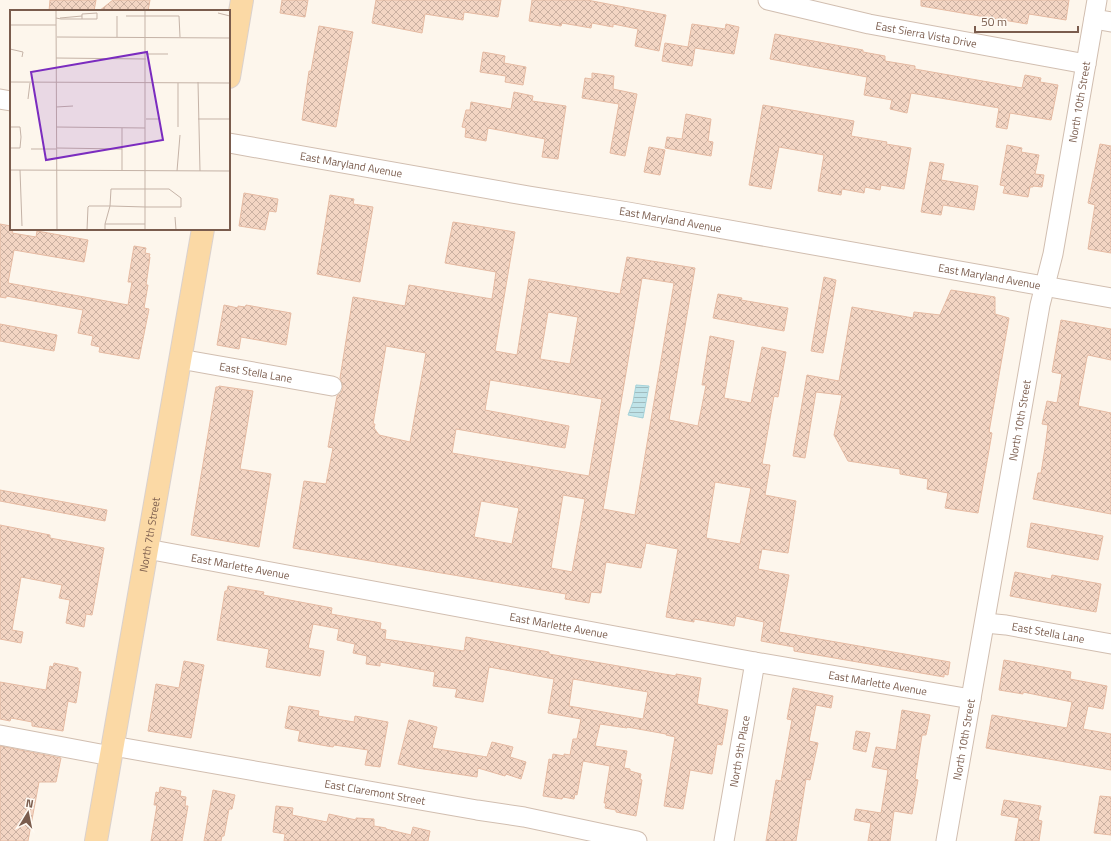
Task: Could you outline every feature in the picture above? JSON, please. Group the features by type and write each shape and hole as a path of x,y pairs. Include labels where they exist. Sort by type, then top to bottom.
{"main road":[{"path":"230,71 242,0"},
{"name":"North 7th Street","path":"96,841 203,230"}],"street":[{"name":"East Sierra Vista Drive","path":"768,0 869,24 1086,64"},
{"name":"North 10th Street","path":"946,841 1040,305 1053,254 1086,64 1102,20 1097,0"},
{"path":"0,99 10,101"},
{"name":"East Maryland Avenue","path":"230,143 1111,298"},
{"name":"East Stella Lane","path":"180,359 332,386"},
{"name":"East Marlette Avenue","path":"147,549 755,662 971,699"},
{"name":"East Stella Lane","path":"985,622 1111,644"},
{"name":"North 9th Place","path":"724,841 755,662"},
{"name":"East Claremont Street","path":"0,735 112,751 470,809 524,818 636,841"}],"water":[{"path":"636,385 649,386 643,418 628,415 633,402"}],"building":[{"path":"50,0 96,0 94,10 49,10"},
{"path":"113,0 150,0 148,10 100,10"},
{"path":"282,0 308,0 305,17 280,13"},
{"path":"376,0 501,0 498,17 464,12 463,20 425,14 422,33 372,23"},
{"path":"532,0 587,0 666,15 659,51 635,46 638,29 613,24 613,27 592,23 591,28 562,23 561,26 529,21"},
{"path":"921,0 1069,0 1066,20 1029,14 1027,24 921,6"},
{"path":"692,24 725,29 726,24 739,27 734,54 695,48 692,66 662,61 665,43 688,47"},
{"path":"319,26 353,32 336,127 302,120 309,71 311,71"},
{"path":"775,34 863,50 863,52 885,56 885,61 915,66 915,69 1022,88 1025,75 1041,78 1040,82 1058,85 1051,120 1010,113 1007,129 996,127 999,108 911,93 907,113 890,109 892,100 864,95 867,77 770,59"},
{"path":"483,52 505,56 504,63 526,67 523,85 505,82 506,76 480,72"},
{"path":"592,73 614,76 613,89 637,94 625,156 610,153 619,104 582,98 585,78 592,79"},
{"path":"514,92 533,96 532,101 566,106 558,159 542,157 545,139 488,128 486,141 465,137 466,128 462,127 466,110 470,110 471,102 511,109"},
{"path":"763,105 854,121 851,136 911,148 904,189 881,185 880,190 865,187 864,193 842,189 841,195 818,191 824,155 779,147 771,189 749,185"},
{"path":"686,114 711,119 708,141 713,142 711,156 665,148 667,137 682,139"},
{"path":"1100,144 1111,146 1111,253 1088,249 1095,205 1088,203"},
{"path":"1007,145 1022,148 1021,152 1039,155 1035,174 1044,175 1042,187 1030,187 1028,197 1003,193 1005,186 1000,185"},
{"path":"649,147 665,150 660,175 644,172"},
{"path":"930,162 944,164 941,180 978,186 974,210 943,205 941,215 921,212"},
{"path":"244,193 278,199 276,212 269,211 265,230 239,226"},
{"path":"330,195 354,199 353,204 373,207 360,282 317,274"},
{"path":"453,222 515,232 495,351 517,355 529,279 620,294 627,257 695,268 669,420 698,426 706,385 702,385 710,336 734,341 724,398 751,403 762,347 786,352 778,397 774,396 762,464 770,465 765,495 796,501 788,553 762,549 758,569 789,575 779,632 950,662 948,675 944,674 944,677 794,651 794,647 761,641 764,622 736,616 734,626 694,619 694,622 666,617 678,549 646,543 641,568 606,562 601,593 591,592 589,603 565,599 566,594 293,548 304,481 326,484 333,448 328,447 337,396 341,393 343,388 340,378 353,297 405,306 409,285 492,299 496,272 445,263","holes":["642,278 674,283 635,515 603,509","548,312 578,317 570,364 540,359","386,346 426,353 410,442 379,435 374,428 375,424 373,424","490,380 602,399 589,476 452,453 456,429 565,448 569,426 485,410","715,482 751,488 740,544 706,538","563,495 585,499 572,572 551,568","481,501 519,508 512,544 474,537"]},
{"path":"0,224 10,226 10,230 13,230 12,233 36,237 37,231 88,240 84,262 14,250 8,283 128,305 132,282 128,282 134,246 146,248 145,253 150,254 146,285 148,285 144,308 149,309 139,359 99,352 100,347 91,345 93,336 78,333 83,310 6,296 6,298 0,297"},
{"path":"824,277 836,280 823,353 811,351"},
{"path":"951,290 995,297 995,314 1009,318 989,432 992,433 978,513 945,508 948,493 927,489 928,479 900,474 900,469 848,461 834,435 842,395 816,392 805,458 793,456 807,375 839,381 852,307 913,318 914,312 940,315"},
{"path":"718,294 742,298 741,300 788,308 784,331 713,318"},
{"path":"224,305 238,308 238,306 245,307 246,305 291,313 286,345 241,337 239,349 217,345"},
{"path":"1061,320 1111,329 1111,360 1088,355 1078,406 1111,413 1111,514 1033,499 1038,473 1041,473 1045,448 1048,425 1042,424 1047,401 1057,403 1062,374 1052,372"},
{"path":"0,324 57,335 54,351 0,341"},
{"path":"219,386 253,391 240,469 271,474 259,547 191,535 216,387"},
{"path":"0,490 107,510 105,521 0,501"},
{"path":"1031,523 1103,536 1098,560 1027,547"},
{"path":"0,525 50,535 50,538 104,548 92,615 86,614 84,627 66,623 70,600 59,598 62,585 21,577 12,630 23,632 21,643 0,639"},
{"path":"1015,572 1051,579 1052,575 1101,584 1096,612 1010,596"},
{"path":"228,586 264,592 263,595 332,608 331,614 381,623 380,629 386,630 385,639 464,651 466,637 549,652 549,654 676,676 676,674 701,678 697,704 728,710 722,745 717,744 712,774 690,770 683,809 664,806 675,737 627,727 600,724 595,746 627,751 624,768 641,774 640,779 642,780 636,816 605,808 606,803 604,803 610,766 583,761 577,795 575,794 574,799 543,796 549,759 552,760 553,754 564,756 564,754 570,755 573,739 577,739 581,719 548,713 554,679 489,667 483,702 455,697 457,689 433,686 435,672 380,662 380,666 366,664 367,656 353,653 355,644 337,640 339,629 313,624 308,648 324,651 320,676 266,667 269,649 217,640 225,591 227,591","holes":["573,679 648,692 643,719 569,706"]},
{"path":"1004,660 1071,672 1070,679 1107,686 1103,709 1088,706 1083,729 1111,734 1111,770 986,748 992,715 1067,728 1072,702 1023,692 1023,694 999,690"},
{"path":"184,661 204,665 191,738 148,731 156,684 179,688"},
{"path":"54,663 78,668 78,671 81,672 76,703 68,701 63,731 32,726 32,722 11,718 10,721 0,719 0,682 46,690 50,666 53,667"},
{"path":"793,688 833,696 831,708 816,705 809,741 818,743 810,780 806,779 796,841 766,841 776,780 781,781 792,720 787,719"},
{"path":"289,706 319,711 318,716 354,722 355,716 388,722 380,767 365,765 368,750 334,745 333,747 298,741 300,731 285,728"},
{"path":"902,710 930,715 926,735 922,735 915,779 918,780 912,814 894,811 890,841 868,841 871,823 854,820 856,809 881,813 888,770 872,767 876,747 896,750"},
{"path":"409,720 437,727 432,748 487,757 492,742 513,747 510,757 526,762 521,779 478,768 477,777 398,764"},
{"path":"856,731 870,733 866,752 853,749"},
{"path":"0,746 61,758 56,782 39,782 28,841 0,841"},
{"path":"160,787 181,791 180,796 186,797 185,806 188,806 182,841 151,841 157,805 154,805 156,792 159,793"},
{"path":"213,790 235,795 232,809 229,809 224,836 222,836 221,841 204,841"},
{"path":"1100,796 1111,797 1111,835 1094,833"},
{"path":"1004,800 1041,806 1038,820 1042,821 1039,841 1015,841 1019,818 1001,815"},
{"path":"276,806 293,808 292,815 327,822 329,814 356,820 356,818 374,819 374,826 411,835 413,827 430,831 428,841 284,841 285,834 273,832"}]}
